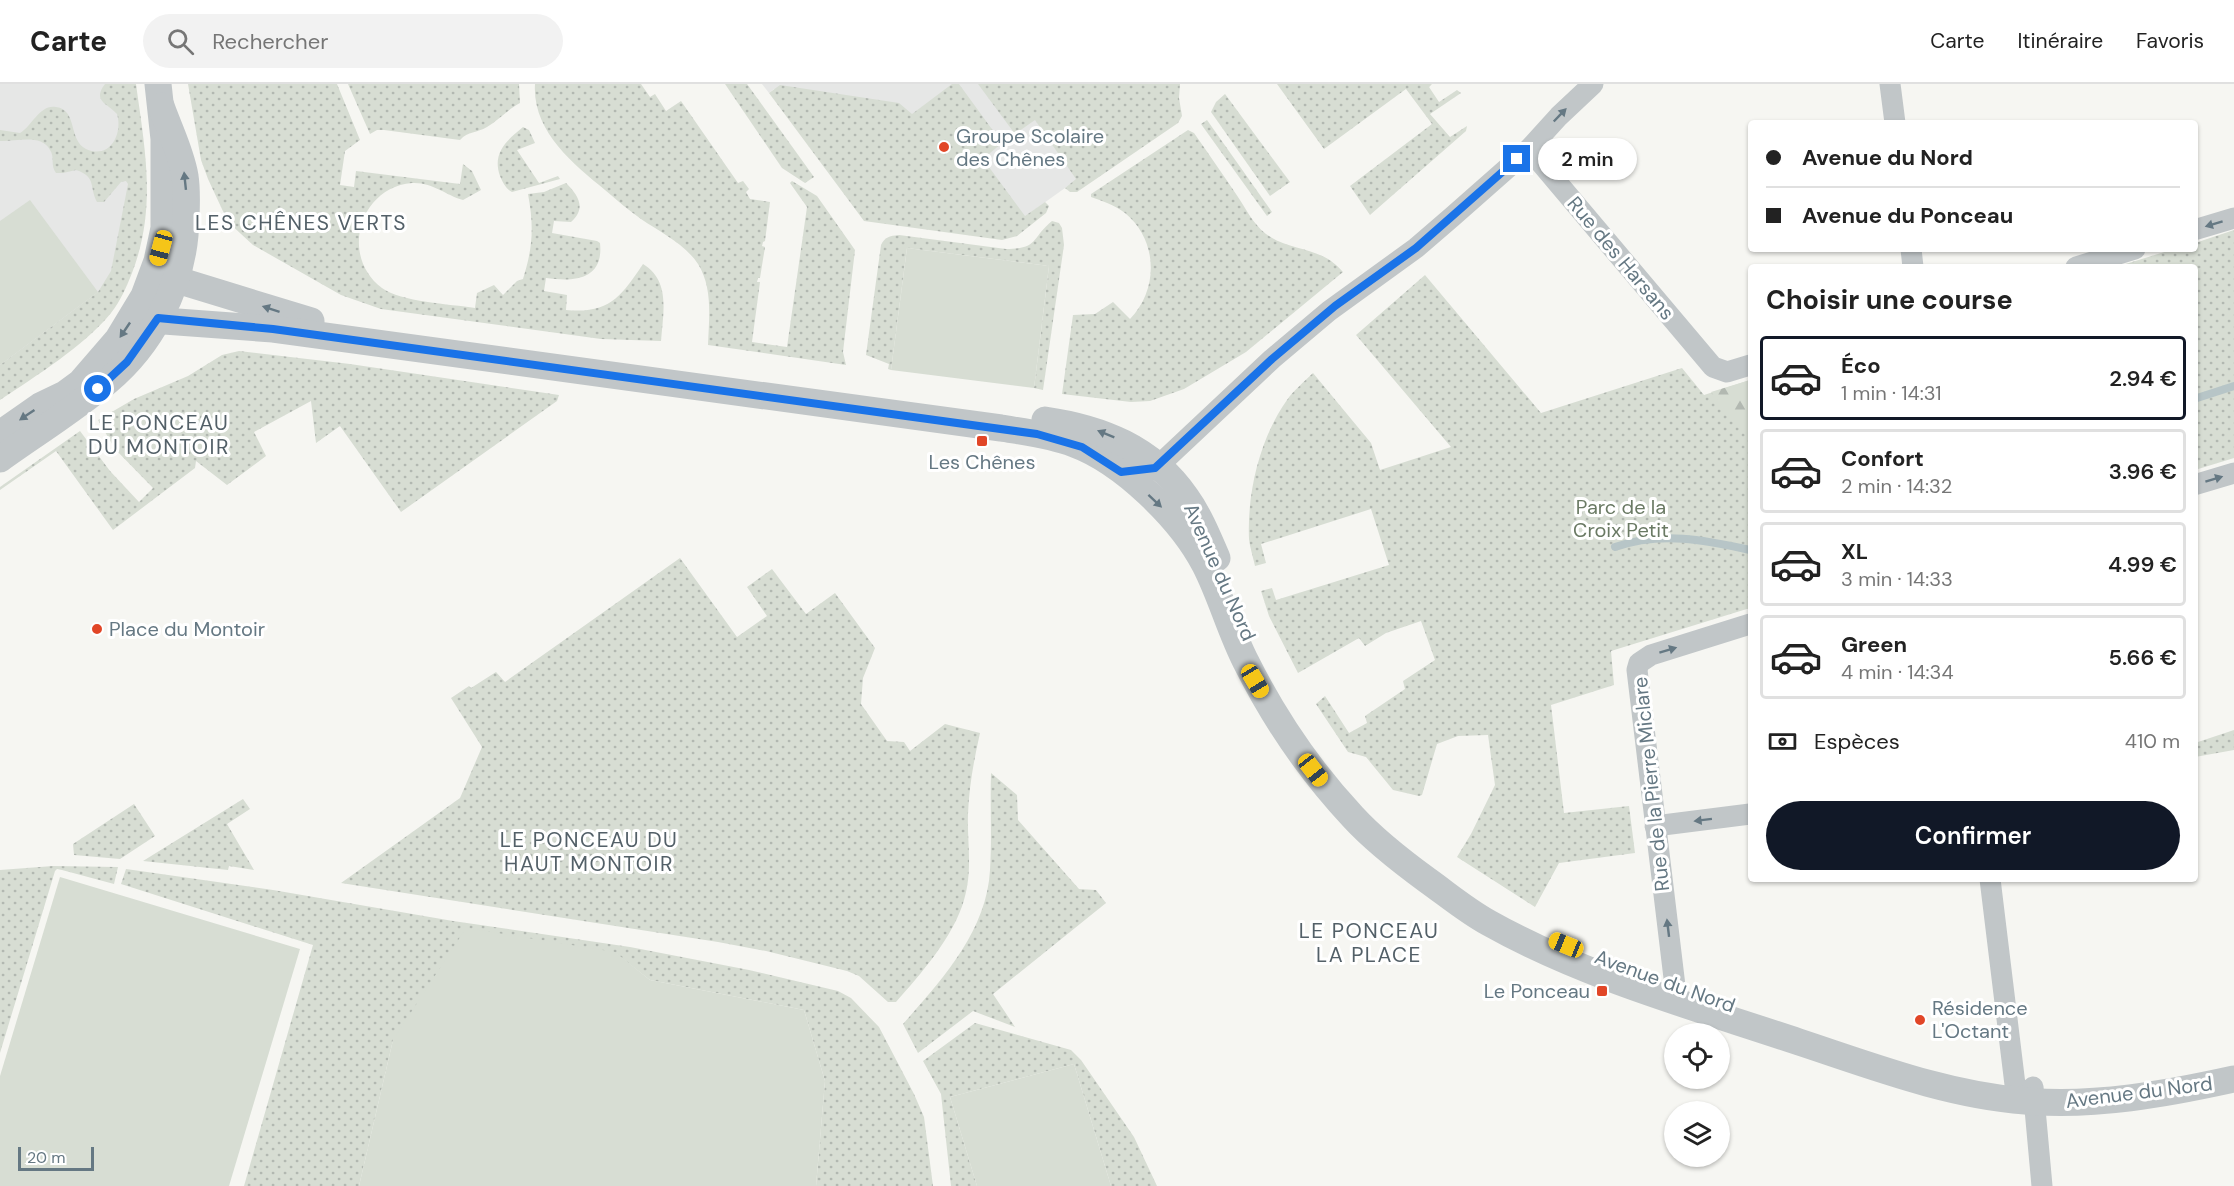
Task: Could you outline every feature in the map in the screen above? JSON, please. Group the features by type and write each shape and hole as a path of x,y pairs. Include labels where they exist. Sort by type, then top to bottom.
{"street":[{"path":"1121,472 1152,470 1157,467 1272,359 1335,306 1416,248 1529,149 1593,84"},
{"path":"1890,84 1895,120"},
{"path":"0,459 110,380 135,352 156,296 165,219 166,177 160,95"},
{"name":"Rue des Harsans","path":"1529,149 1713,367 1726,372 1748,366"},
{"path":"2198,229 2234,218"},
{"path":"2086,264 2125,252"},
{"name":"Avenue du Nord","path":"156,296 217,291 335,327 1080,426 1108,434 1157,467 1179,487 1202,524 1246,632 1285,706 1324,764 1370,817 1434,872 1508,918 1536,933 1675,986 1901,1061 2025,1094 2067,1103 2115,1099 2234,1079"},
{"path":"0,434 40,406 66,394 80,383 156,296"},
{"name":"Avenue du Nord","path":"156,296 273,329 1037,434 1082,447 1121,472 1161,507 1187,536 1204,564 1255,681 1313,770 1352,816 1382,845 1458,903 1525,942 1641,989 1909,1077 1964,1091 2025,1094 2124,1084 2234,1065"},
{"path":"2198,484 2234,473"},
{"name":"Rue de la Pierre Miclare","path":"1675,986 1636,679 1640,663 1651,655 1748,625"},
{"path":"1655,826 1748,814"},
{"path":"1990,882 2042,1186"}],"shaded area":[{"path":"0,84 124,84 140,173 109,289 0,366"},
{"name":"Groupe Scolaire des Chênes","path":"762,84 1056,84 1086,173 1006,230 774,89 769,93"}],"green space":[{"path":"105,84 136,84 147,179 147,202 140,249 118,303 100,325 59,360 0,400 0,365 98,292 111,271 128,184 126,181 121,182 104,202 97,202 90,179 83,173 76,170 56,173 51,153 46,145 34,140 0,141 0,130 20,133 45,109 56,107 63,109 67,114 80,145 86,149 102,151 113,143 118,129 117,114 100,98"},
{"path":"188,84 337,84 360,140 345,151 340,185 354,187 356,171 460,184 463,164 472,171 481,190 463,200 433,187 412,183 394,187 379,197 368,210 361,225 359,242 361,259 369,274 382,288 401,296 426,302 475,308 477,293 494,285 503,295 517,281 523,279 526,267 532,236 528,194 544,192 566,183 577,197 579,212 571,222 554,221 552,233 597,241 600,243 600,255 597,265 585,276 567,279 546,278 544,291 567,295 566,310 593,309 612,301 620,294 643,264 652,271 662,288 664,309 661,341 601,339 381,309 341,295 253,245 228,222 201,160"},
{"path":"348,84 519,84 520,103 487,127 466,135 460,140 384,130 377,130 370,134"},
{"path":"535,84 641,84 650,97 655,94 666,111 681,101 738,183 743,181 749,189 746,192 750,199 770,202 765,241 762,246 765,247 760,278 757,282 760,282 752,342 787,347 807,207 790,183 792,181 817,196 855,250 843,352 846,365 708,345 708,293 698,264 679,244 632,212 593,180 557,145 540,117"},
{"path":"725,84 747,84 814,177 805,183 782,168"},
{"name":"Groupe Scolaire des Chênes","path":"952,84 959,84 1002,143 983,159 1025,216 1045,202 1049,206 1046,213 1017,236 1002,240 864,221 769,93 780,85 899,103 912,114"},
{"path":"978,84 1180,84 1179,98 1182,116 1178,123 1077,192 1070,192 1065,188 1076,179 1035,120 1015,134"},
{"path":"1277,84 1432,84 1429,87 1439,102 1457,90 1461,93 1430,114 1450,137 1467,126 1466,131 1370,215 1350,186 1432,124 1406,89 1324,149"},
{"path":"1225,94 1290,182 1270,196 1211,112 1216,102"},
{"path":"1207,120 1272,212 1267,216 1201,124"},
{"path":"523,127 529,130 535,143 517,150 539,183 558,176 560,179 512,192 501,179 498,168 499,154 511,137"},
{"path":"1188,130 1194,133 1261,230 1276,240 1325,257 1343,272 1246,352 1184,389 1150,401 1131,402 1062,394 1073,315 1095,314 1113,302 1130,319 1146,294 1150,279 1149,250 1136,224 1121,210 1091,197 1091,194"},
{"path":"30,200 98,292 0,365 0,221"},
{"path":"1052,221 1059,223 1062,228 1064,245 1043,390 1034,388 1049,266 907,248 891,370 888,369 889,364 866,355 881,245 890,236 899,235 1006,249 1017,248 1030,245"},
{"path":"2234,230 2234,458 2198,469 2198,264 2126,264 2164,252 2198,252 2198,242"},
{"path":"907,248 1049,266 1034,388 891,370"},
{"name":"Parc de la Croix Petit","path":"1425,275 1541,413 1682,368 1704,395 1748,381 1748,609 1611,651 1614,685 1551,705 1564,813 1629,806 1635,853 1559,863 1535,907 1457,857 1495,785 1488,735 1458,736 1437,744 1422,795 1419,796 1393,790 1366,757 1348,752 1316,704 1325,696 1349,733 1367,723 1365,716 1405,689 1403,681 1435,660 1421,621 1386,633 1365,646 1359,638 1298,673 1269,616 1261,591 1272,588 1276,600 1389,565 1371,509 1261,544 1266,563 1255,566 1249,542 1249,521 1257,466 1269,431 1287,400 1313,373 1371,443 1380,470 1451,447 1356,335"},
{"path":"239,351 350,364 559,395 557,401 401,512 340,426 316,443 311,401 254,432 266,456 227,485 196,461 195,468 113,530 56,451 0,490 0,487 80,431 110,471 139,502 153,488 115,449 98,420 134,399 188,376 222,355"},
{"path":"1748,381 1748,438 1711,392"},
{"path":"680,558 737,637 767,616 747,587 772,569 806,614 835,593 875,648 863,678 861,704 887,741 904,742 910,751 945,724 980,733 969,793 969,867 964,900 953,927 944,941 896,1002 888,1002 859,976 847,971 766,951 341,883 460,798 482,747 451,698 496,672 505,682"},
{"path":"2234,730 2234,750 2198,756 2198,742"},
{"path":"991,773 1017,795 1018,820 1079,889 1096,890 1106,903 993,994 1015,1027 973,1011 918,1053 903,1024 960,954 980,914 987,892 991,858"},
{"path":"243,799 250,809 227,824 254,870 229,866 228,870 143,861"},
{"path":"134,804 155,836 120,859 74,855 73,844"},
{"path":"53,866 118,867 114,884 62,870 55,871 0,1053 0,870"},
{"path":"126,869 630,947 749,970 838,991 851,998 879,1027 914,1094 924,1117 933,1186 816,1186 825,1081 804,1010 650,980 614,952 393,1040 359,1186 244,1186 313,945 121,884"},
{"path":"60,877 300,949 229,1186 0,1186 0,1076"},
{"path":"466,928 615,952 650,980 804,1010 825,1081 816,1186 359,1186 393,1040"},
{"path":"975,1023 1071,1050 1081,1060 1134,1137 1157,1186 1111,1186 1074,1064 950,1097 977,1186 951,1186 941,1094 923,1061"},
{"path":"1074,1064 1111,1186 977,1186 950,1097"}],"waterway":[{"path":"2198,398 2234,386"},
{"path":"1615,547 1632,542 1666,538 1700,540 1748,550"}],"place":[{"name":"Groupe Scolaire des Chênes","path":"944,147"},
{"name":"Les Chênes","path":"982,441"},
{"name":"Place du Montoir","path":"97,629"},
{"name":"Le Ponceau","path":"1602,991"},
{"name":"Résidence L'Octant","path":"1920,1020"}],"district":[{"name":"LES CHÊNES VERTS","path":"301,223"},
{"name":"LE PONCEAU DU MONTOIR","path":"159,435"},
{"name":"LE PONCEAU DU HAUT MONTOIR","path":"589,852"},
{"name":"LE PONCEAU LA PLACE","path":"1369,943"}],"route":[{"path":"98,389 127,362 158,318 167,321 273,329 1047,435 1082,447 1121,472 1152,470 1272,359 1335,306 1416,248 1517,159"}]}
